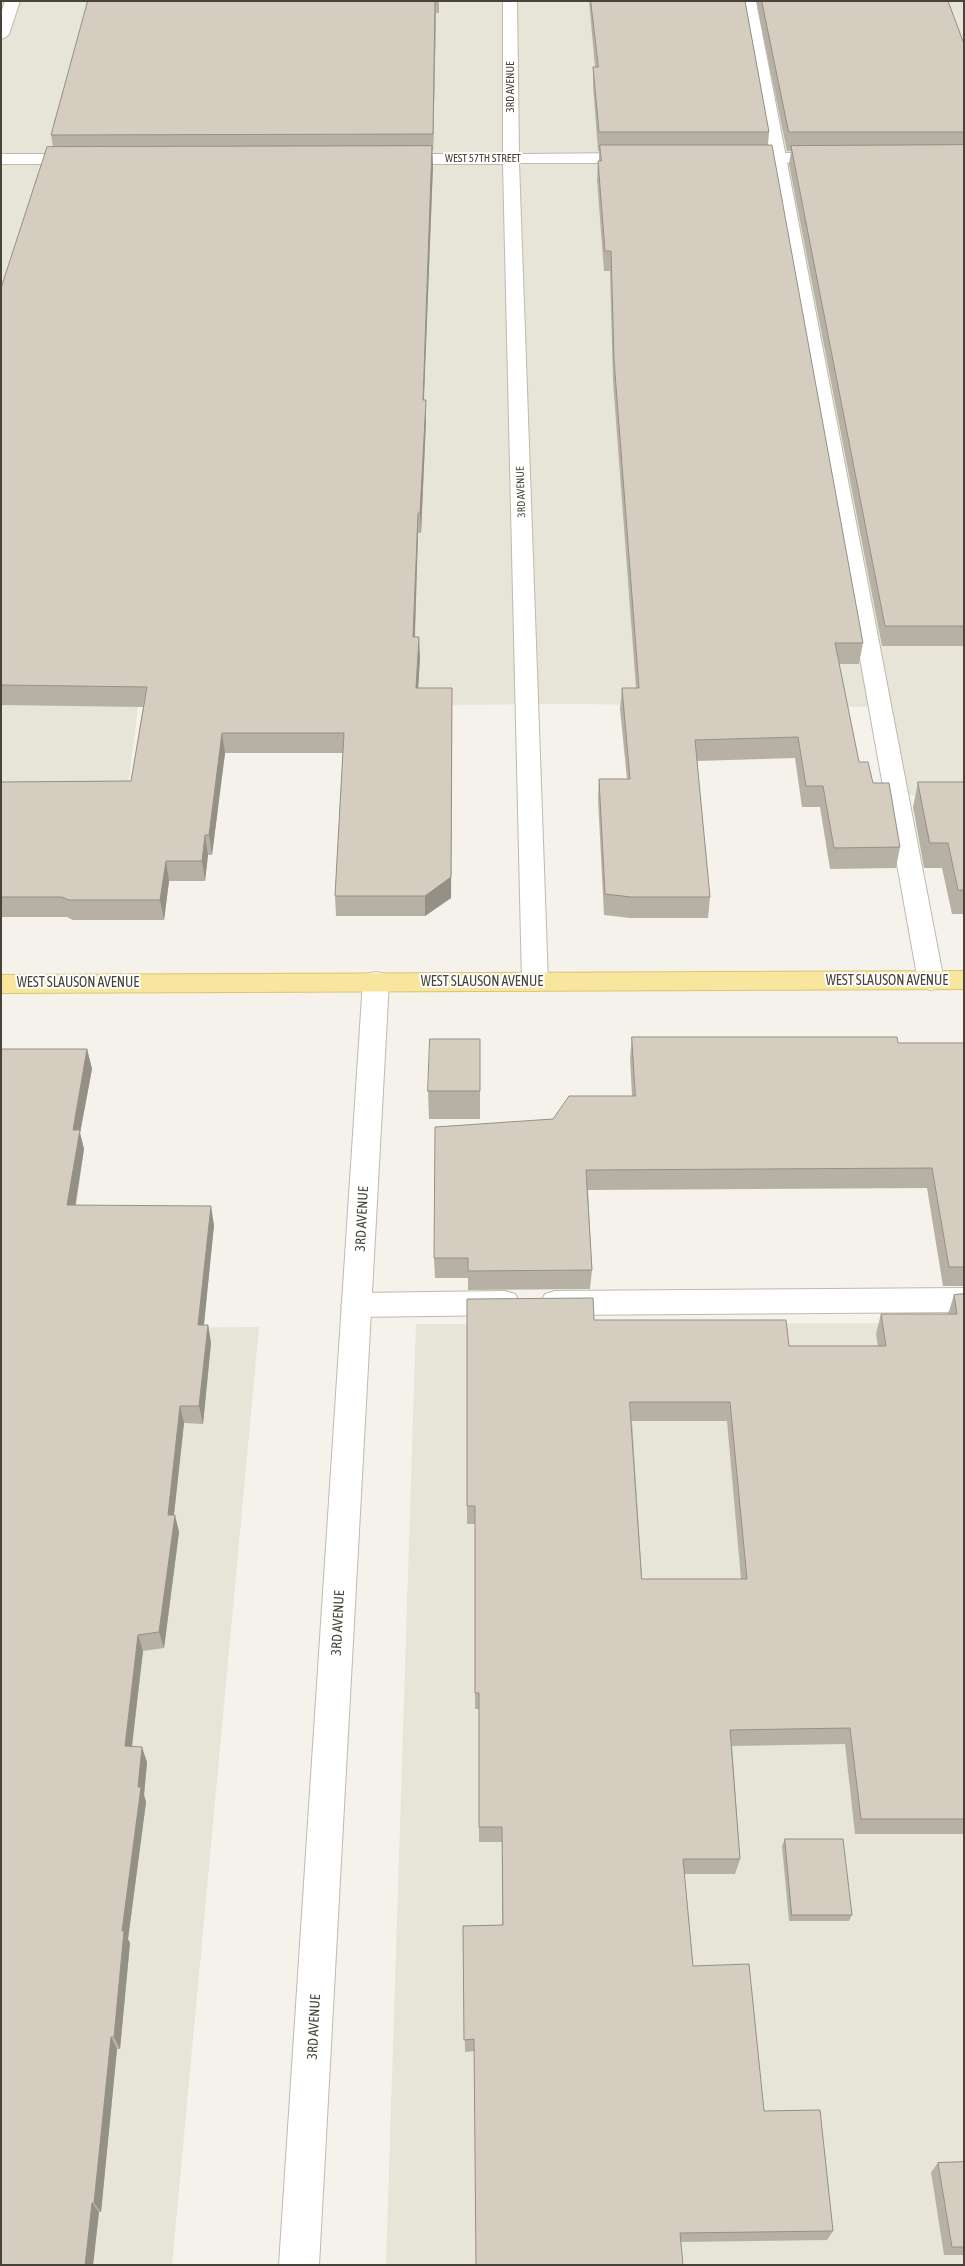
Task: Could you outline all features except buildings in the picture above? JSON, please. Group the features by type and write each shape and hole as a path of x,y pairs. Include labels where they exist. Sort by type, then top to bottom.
{"main road":[{"name":"WEST SLAUSON AVENUE","path":"1,984 964,980"}],"street":[{"path":"1,34 13,1"},
{"name":"3RD AVENUE","path":"510,1 512,159 535,982"},
{"path":"749,1 931,980"},
{"name":"WEST 57TH STREET","path":"374,159 650,158"},
{"path":"719,158 846,158"},
{"path":"1,159 99,159"},
{"name":"3RD AVENUE","path":"300,2265 376,981"},
{"path":"356,1304 964,1300"}],"shaded area":[{"path":"1,1 964,1 964,796 890,795 874,707 569,704 138,707 122,835 1,835"},
{"path":"964,1323 964,2265 386,2265 416,1324"},
{"path":"259,1327 172,2265 1,2265 1,1329"}]}
